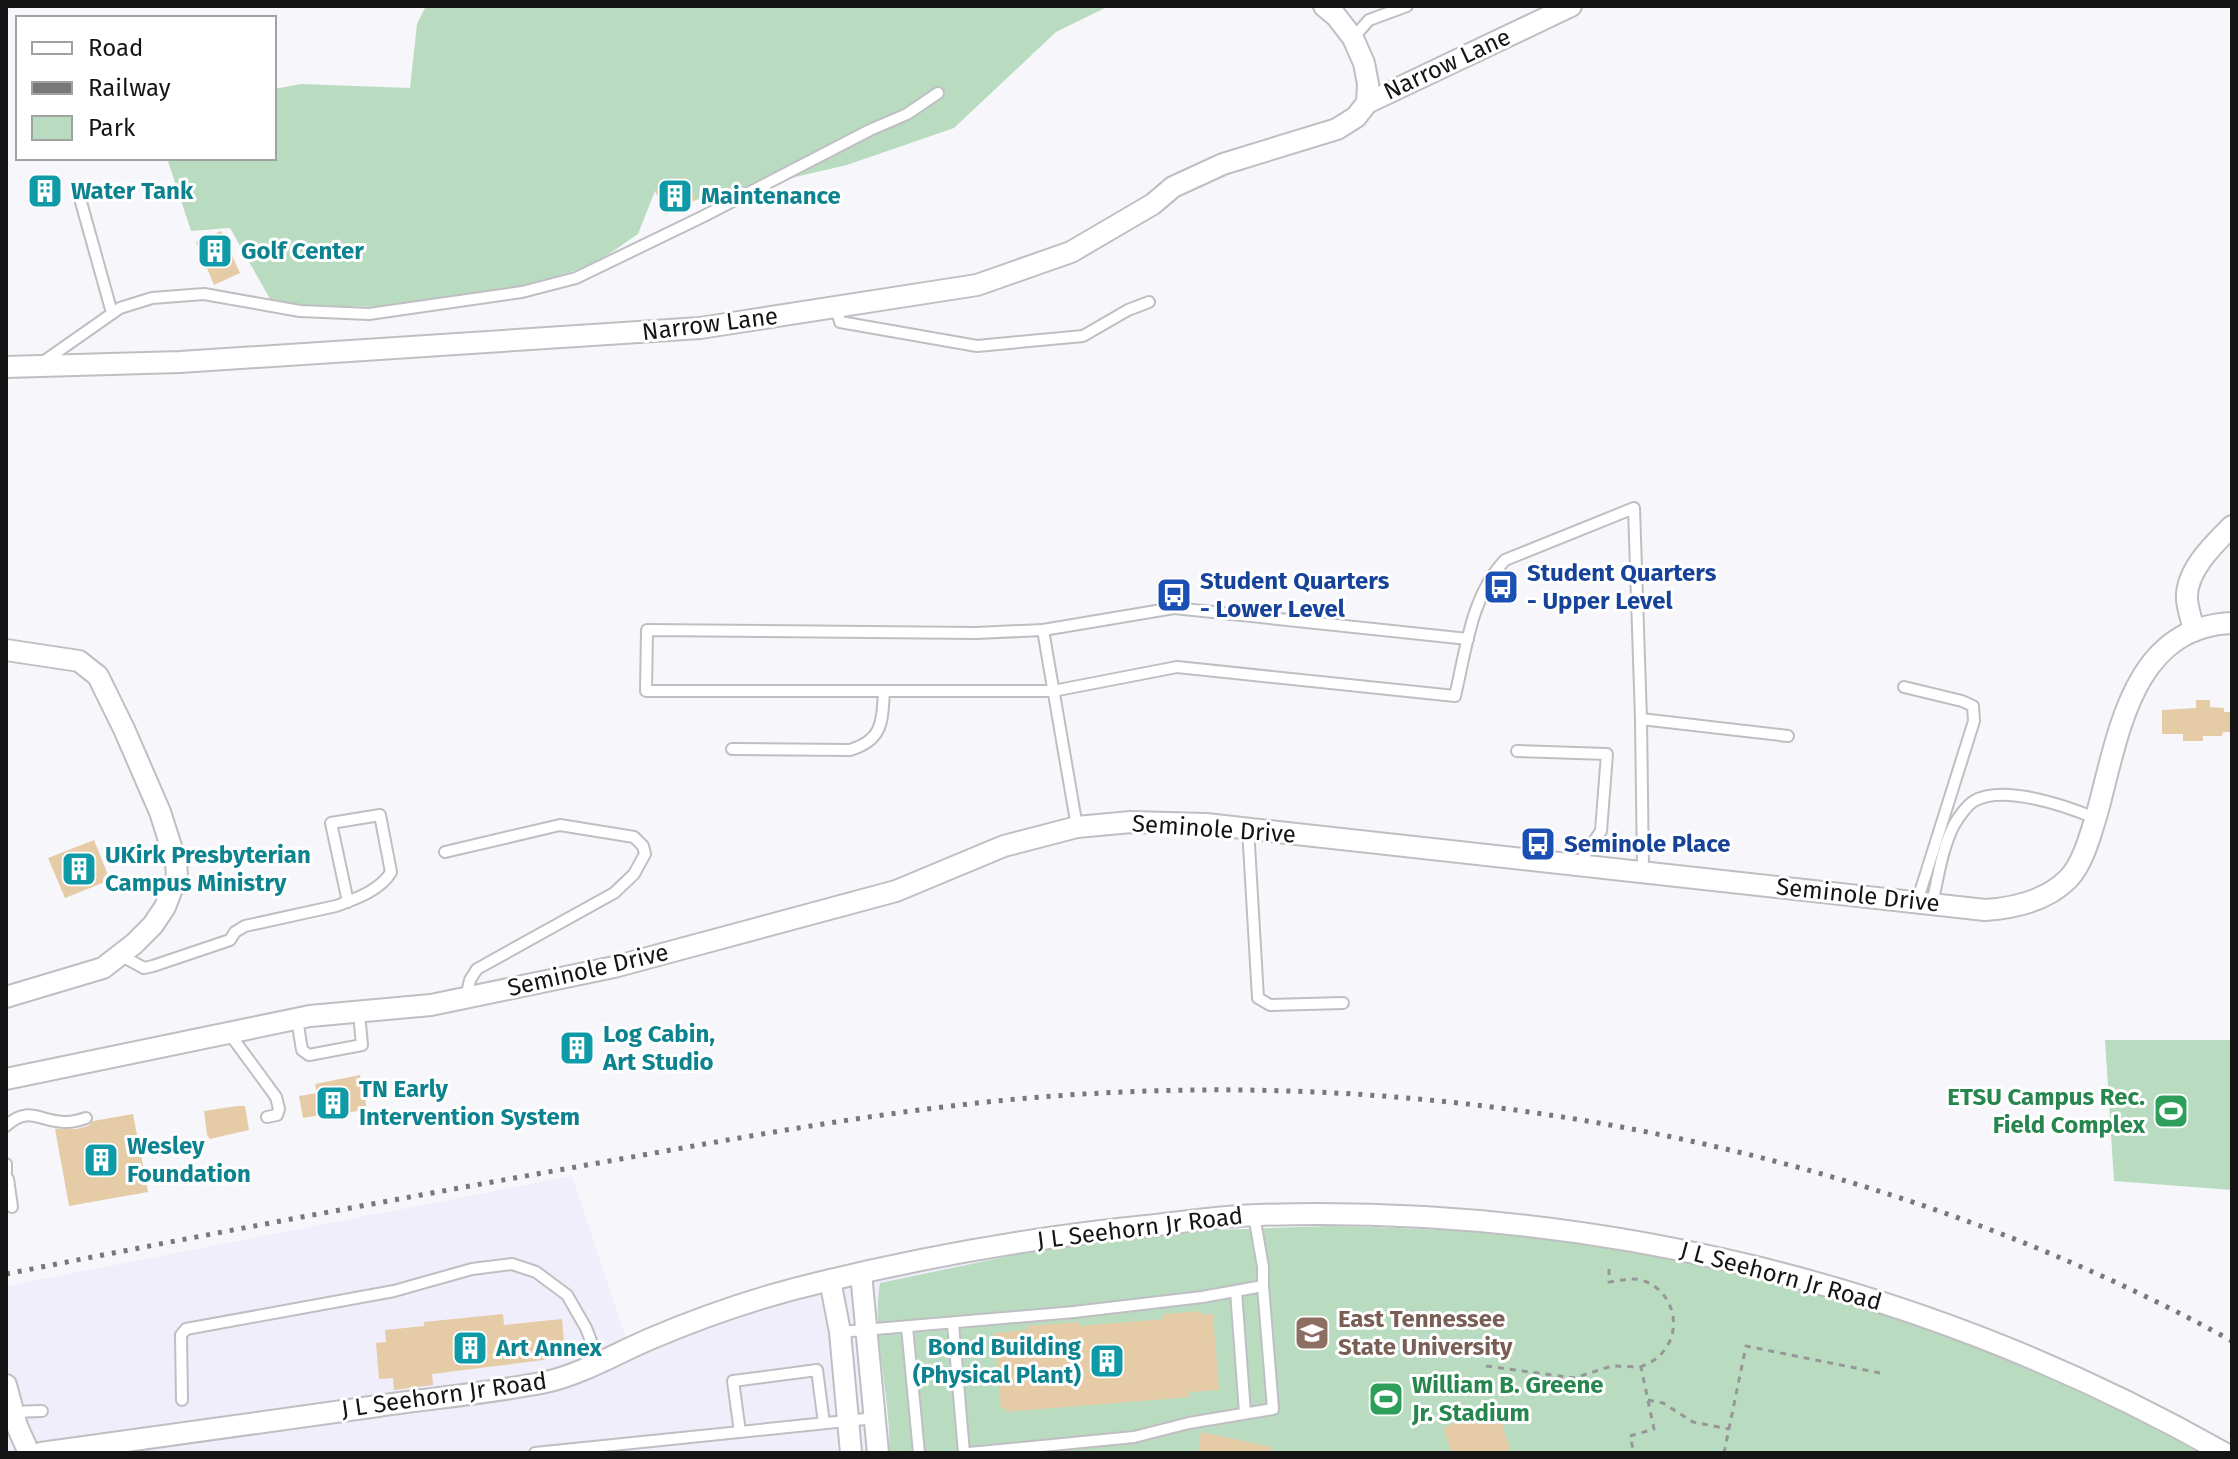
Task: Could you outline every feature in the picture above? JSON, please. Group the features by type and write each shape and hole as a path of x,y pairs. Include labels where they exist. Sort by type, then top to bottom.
{"street":[{"name":"Narrow Lane","path":"1324,6 1353,38 1364,63 1368,84 1367,103"},
{"name":"Narrow Lane","path":"6,367 180,362 700,328 977,285 1071,252 1153,204 1173,187 1223,164 1337,129 1356,117 1367,103 1571,6"},
{"path":"2194,631 2186,597 2194,572 2212,546 2232,526"},
{"name":"Seminole Drive","path":"6,1079 297,1019 431,1005 614,967 896,891 1004,846 1077,827 1167,822 1248,828 1985,910 2011,908 2038,899 2071,876 2095,818 2136,684 2152,661 2168,644 2194,631 2232,623"},
{"path":"6,650 79,661 98,676 160,812 176,862 174,890 153,925 120,955 103,968 6,997"},
{"name":"J L Seehorn Jr Road","path":"41,1453 551,1381 711,1314 773,1293 861,1273 1082,1232 1254,1215 1474,1221 1610,1236 1738,1261 1884,1302 1979,1336 2073,1376 2224,1453"},
{"path":"861,1273 878,1453"},
{"path":"830,1280 840,1332 851,1453"},
{"path":"6,1385 10,1412 29,1453"}],"lane":[{"path":"1353,38 1369,20 1407,6"},
{"path":"38,365 120,308 152,298 204,294 300,311 369,314 522,292 576,278 907,114 938,93"},
{"path":"81,202 112,313"},
{"path":"836,307 840,322 977,346 1083,336 1128,310 1149,302"},
{"path":"1468,639 1174,608 1043,630 976,633 647,630 646,691 1053,691 1177,667 1455,696 1468,639 1490,576 1505,560 1634,508 1643,871"},
{"path":"1043,630 1077,827"},
{"path":"1904,687 1973,706 1974,721 1925,903"},
{"path":"732,749 850,750 865,746 878,732 882,721 884,691"},
{"path":"1641,719 1788,736"},
{"path":"1517,751 1607,754 1601,831 1579,863"},
{"path":"1925,903 1954,825 1972,802 1991,795 2028,798 2071,808 2095,818"},
{"path":"120,955 144,968 230,940 235,932 245,926 348,902 385,883 391,872 380,815 331,823 348,902"},
{"path":"445,852 560,825 634,837 643,846 645,854 634,874 614,893 477,969 470,980 466,998"},
{"path":"1248,828 1258,998 1270,1005 1343,1003"},
{"path":"297,1019 302,1050 309,1055 362,1045 359,1013"},
{"path":"229,1033 276,1097 277,1115 267,1117"},
{"path":"6,1126 16,1117 31,1115 66,1122 86,1118"},
{"path":"6,1164 12,1207"},
{"path":"953,1324 966,1453 1134,1437 1189,1423 1273,1409 1263,1267 1254,1215"},
{"path":"182,1400 181,1335 186,1329 394,1291 472,1269 512,1264 536,1272 567,1295 586,1328 599,1362"},
{"path":"840,1332 953,1324 1202,1297 1263,1286"},
{"path":"1236,1291 1245,1413"},
{"path":"907,1327 919,1453"},
{"path":"740,1432 733,1381 817,1370 824,1423"},
{"path":"10,1412 42,1411"},
{"path":"535,1453 875,1418"}],"path":[{"path":"1486,1366 1574,1378 1612,1366 1641,1367 1658,1358 1670,1341 1674,1327 1672,1311 1664,1295 1648,1283 1628,1279 1609,1282 1609,1269"},
{"path":"1724,1453 1746,1346 1880,1373"},
{"path":"1634,1453 1630,1436 1654,1429 1641,1367"},
{"path":"1648,1400 1663,1403 1693,1422 1729,1429"}],"shaded area":[{"name":"East Tennessee State University","path":"572,1176 632,1357 773,1293 830,1280 1082,1242 1328,1226 1495,1233 1679,1257 1868,1308 2010,1359 2204,1453 6,1453 6,1286"}],"green space":[{"path":"426,6 1109,6 1056,32 954,128 847,165 696,200 685,178 655,191 638,234 593,265 535,283 415,307 274,306 230,228 191,231 168,160 276,160 276,89 301,84 410,88 417,24"},
{"name":"ETSU Campus Rec. Field Complex","path":"2105,1040 2232,1040 2232,1190 2114,1181"},
{"path":"1329,1226 1523,1236 1668,1259 1747,1276 1904,1321 1980,1348 2128,1414 2199,1453 889,1453 888,1411 878,1325 880,1283 1038,1250 1215,1230"}],"building":[{"name":"Maintenance","path":"685,177 696,200 666,214 655,191"},
{"name":"Water Tank","path":"45,179 54,183 58,192 54,201 45,205 36,201 32,192 36,183"},
{"name":"Golf Center","path":"221,231 240,273 214,285 196,242"},
{"path":"2196,700 2210,700 2210,707 2232,712 2232,732 2223,732 2222,736 2203,736 2203,741 2183,741 2183,734 2162,734 2162,710 2196,708"},
{"name":"UKirk Presbyterian Campus Ministry","path":"94,840 110,880 65,898 48,858"},
{"name":"Log Cabin, Art Studio","path":"589,1033 594,1058 566,1064 561,1039"},
{"name":"TN Early Intervention System","path":"360,1075 367,1109 321,1118 321,1115 303,1118 299,1096 317,1093 315,1084"},
{"path":"245,1106 249,1130 210,1139 204,1111"},
{"name":"Wesley Foundation","path":"133,1114 148,1192 69,1206 55,1129 76,1129 93,1121"},
{"name":"Bond Building (Physical Plant)","path":"1201,1311 1201,1315 1213,1314 1219,1390 1190,1392 1190,1397 1005,1412 1005,1408 1001,1409 994,1333 1027,1330 1027,1326 1079,1322 1079,1326 1164,1319 1163,1314"},
{"name":"Art Annex","path":"503,1314 504,1325 562,1319 565,1354 543,1360 432,1374 433,1385 394,1390 393,1378 379,1379 376,1343 386,1342 385,1330 424,1326 424,1322"},
{"path":"1496,1404 1511,1453 1452,1453 1443,1428"},
{"path":"1201,1432 1271,1447 1270,1453 1198,1453"}],"railway":[{"path":"6,1274 463,1187 858,1119 1041,1097 1247,1090 1393,1097 1540,1113 1685,1140 1828,1176 1968,1221 2103,1276 2232,1341"}],"place":[{"name":"Water Tank","path":"45,191"},
{"name":"Maintenance","path":"675,196"},
{"name":"Golf Center","path":"215,251"},
{"name":"Student Quarters - Upper Level","path":"1501,587"},
{"name":"Student Quarters - Lower Level","path":"1174,595"},
{"name":"Seminole Place","path":"1538,844"},
{"name":"UKirk Presbyterian Campus Ministry","path":"79,869"},
{"name":"Log Cabin, Art Studio","path":"577,1048"},
{"name":"TN Early Intervention System","path":"333,1103"},
{"name":"ETSU Campus Rec. Field Complex","path":"2171,1111"},
{"name":"Wesley Foundation","path":"101,1160"},
{"name":"East Tennessee State University","path":"1312,1333"},
{"name":"Art Annex","path":"470,1348"},
{"name":"Bond Building (Physical Plant)","path":"1107,1361"},
{"name":"William B. Greene Jr. Stadium","path":"1386,1399"}]}
